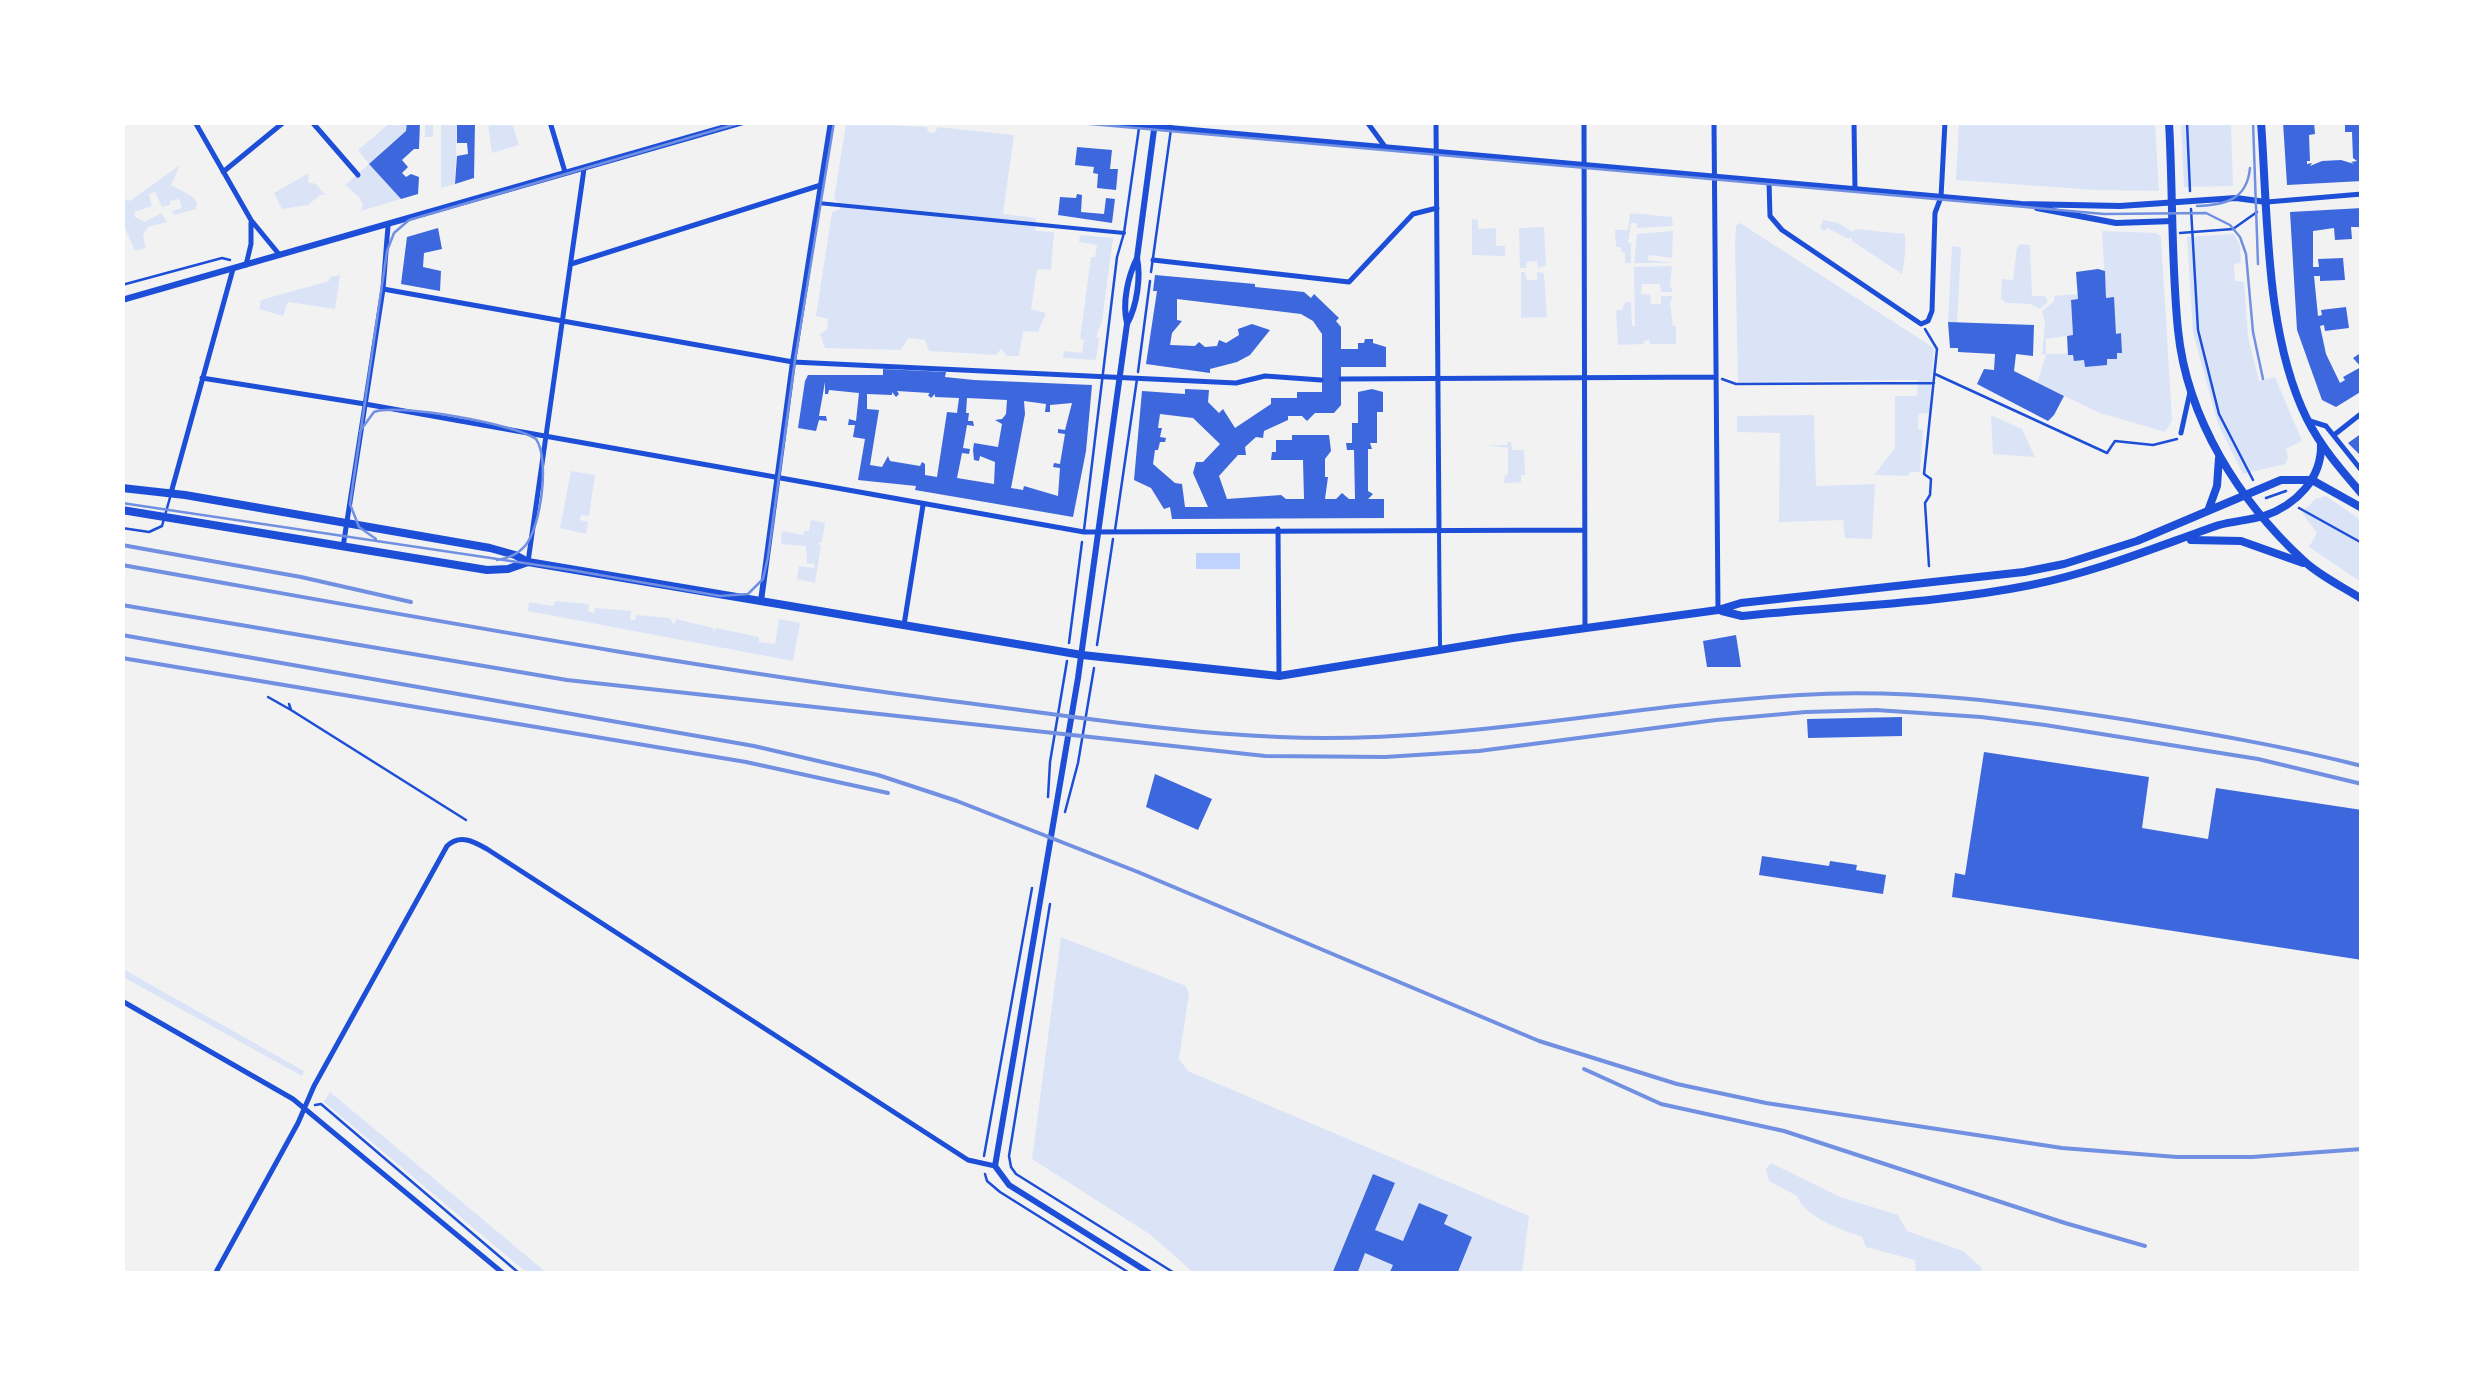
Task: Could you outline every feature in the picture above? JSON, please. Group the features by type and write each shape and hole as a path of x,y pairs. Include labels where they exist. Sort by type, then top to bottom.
{"main road":[{"path":"2169,122 2178,332 2190,389 2219,458 2262,516 2306,564"},
{"path":"2262,122 2278,331 2307,420 2321,444 2362,494"},
{"path":"1718,610 1742,616 2030,586 2108,566 2222,524 2280,510 2312,480 2322,456 2321,444"},
{"path":"2208,512 2217,486 2219,458"},
{"path":"122,488 347,523 490,548 515,554 528,562 1082,655 1278,676 1718,610 1741,603 2024,572 2109,550 2281,480 2312,480 2362,508"},
{"path":"122,510 163,521 487,570 508,569 528,562"},
{"path":"2182,540 2242,541 2306,564 2362,599"}],"street":[{"path":"195,122 250,220 278,254"},
{"path":"224,172 284,122"},
{"path":"312,122 358,175"},
{"path":"550,122 566,174"},
{"path":"122,300 744,122"},
{"path":"760,601 831,122"},
{"path":"1102,122 2022,204 2120,206 2191,199 2267,202 2362,194"},
{"path":"1367,122 1387,149"},
{"path":"1436,122 1440,651"},
{"path":"1584,122 1585,628"},
{"path":"1714,122 1718,610"},
{"path":"1854,122 1855,190"},
{"path":"1768,182 1770,216 1782,230 1921,324 1928,321 1932,311 1935,213 1940,197 1945,122"},
{"path":"994,1166 1082,655 1127,324 1140,271 1136,258 1155,125"},
{"path":"528,562 584,169"},
{"path":"572,264 821,185"},
{"path":"818,204 1124,232"},
{"path":"2022,204 2116,222 2174,221"},
{"path":"1153,260 1348,282 1412,214 1437,208"},
{"path":"246,264 251,244 250,220"},
{"path":"342,547 388,226"},
{"path":"171,494 233,269"},
{"path":"382,289 793,362 1236,384 1265,376 1320,380"},
{"path":"1341,379 1716,377"},
{"path":"202,378 1084,532 1583,530"},
{"path":"2178,436 2190,389"},
{"path":"2334,434 2362,413"},
{"path":"2307,420 2326,426 2362,471"},
{"path":"904,625 923,505"},
{"path":"1278,530 1278,676"},
{"path":"215,1274 448,846 462,839 476,843 968,1160 994,1166 1009,1185 1151,1274"},
{"path":"122,1001 304,1108 504,1274"}],"lane":[{"path":"1084,532 1117,257 1139,124"},
{"path":"1152,272 1172,126"},
{"path":"1114,531 1137,379"},
{"path":"122,528 149,532 163,521 171,494"}],"path":[{"path":"2186,122 2198,330 2219,414 2250,475"},
{"path":"2175,233 2238,226 2267,202"},
{"path":"122,285 222,258 246,264"},
{"path":"1137,379 1152,272"},
{"path":"1921,324 1937,349 1924,474 1930,479 1930,495 1925,503 1929,566"},
{"path":"1934,374 2107,453 2116,440 2153,445 2178,436"},
{"path":"1716,377 1736,384 1935,383"},
{"path":"2298,508 2362,543"},
{"path":"1065,812 1078,763 1114,531"},
{"path":"1046,808 1084,532"},
{"path":"268,698 466,820"},
{"path":"289,704 292,710"},
{"path":"983,1164 1033,883"},
{"path":"1052,890 1011,1167 1016,1174 1176,1274"},
{"path":"304,1108 321,1104 520,1274"}],"shaded area":[{"path":"390,123 408,123 406,131 369,164 358,150"},
{"path":"425,123 433,123 433,137 425,137"},
{"path":"433,123 457,123 455,184 441,188 441,124"},
{"path":"488,123 512,123 519,145 492,153"},
{"path":"849,123 927,127 928,132 934,133 938,127 1014,135 1003,214 1036,218 1035,231 1054,232 1051,270 1037,269 1031,309 1046,313 1038,332 1023,331 1019,356 1007,356 1001,349 996,355 929,351 925,340 908,338 901,350 825,348 820,334 827,330 828,319 816,316 832,212 840,209 834,199"},
{"path":"1959,123 2155,123 2159,191 1956,180"},
{"path":"2181,123 2231,123 2233,186 2184,187"},
{"path":"369,164 401,199 361,211 359,197 345,185"},
{"path":"180,165 171,185 193,197 196,209 174,215 172,211 182,208 179,199 162,207 155,192 149,194 152,206 134,212 135,217 145,222 161,213 167,222 148,227 143,236 146,248 135,251 123,224 123,198 130,201"},
{"path":"309,173 308,182 316,184 325,195 308,205 282,209 274,193"},
{"path":"1630,213 1672,217 1673,226 1637,228 1637,223 1631,223 1631,263 1625,263 1625,253 1616,247 1615,230 1628,230"},
{"path":"1472,219 1478,220 1478,229 1496,228 1496,246 1505,246 1505,256 1472,255"},
{"path":"1823,220 1853,232 1855,229 1905,234 1902,274 1851,237 1827,228 1824,231 1820,228"},
{"path":"1740,223 1934,348 1929,413 1919,414 1918,429 1923,430 1920,472 1908,476 1874,475 1895,448 1895,396 1917,396 1918,380 1738,382 1735,243 1736,225"},
{"path":"1544,227 1546,265 1538,268 1537,261 1527,262 1526,268 1520,268 1519,228"},
{"path":"1673,231 1672,258 1649,255 1648,260 1673,263 1634,263 1637,234"},
{"path":"2102,231 2156,233 2161,237 2172,421 2165,432 2100,413 2037,383 2046,355 2042,354 2042,311 2054,301 2054,296 2077,294 2078,299 2071,300 2073,335 2046,339 2046,354 2122,353 2113,297 2106,298"},
{"path":"2234,234 2240,246 2241,263 2234,264 2235,281 2244,282 2248,336 2259,381 2275,377 2302,441 2286,449 2285,464 2243,474 2218,424 2193,333 2187,237"},
{"path":"1080,235 1113,238 1102,321 1096,337 1096,360 1063,358 1064,351 1082,353 1084,340 1080,339 1091,257 1095,257 1097,245 1079,242"},
{"path":"2030,245 2032,296 2045,296 2048,302 2040,309 2031,304 2006,303 2001,298 2002,279 2013,280 2017,247"},
{"path":"1952,246 1961,247 1957,323 1948,322"},
{"path":"1672,266 1673,292 1661,292 1660,284 1642,284 1641,294 1650,295 1651,304 1661,304 1661,296 1673,296 1670,303 1676,344 1650,344 1649,340 1618,345 1616,310 1622,310 1625,302 1631,302 1635,326 1634,267"},
{"path":"1521,272 1525,272 1527,280 1537,280 1537,272 1544,273 1547,317 1521,318"},
{"path":"340,275 335,309 288,302 283,316 259,309 261,300"},
{"path":"1814,415 1816,486 1875,484 1872,539 1845,538 1843,520 1779,522 1780,433 1737,432 1737,416"},
{"path":"1991,415 2022,429 2035,457 1993,454"},
{"path":"1508,442 1512,450 1524,450 1525,475 1521,475 1521,482 1499,484 1508,475 1508,448 1487,445"},
{"path":"571,471 595,475 589,516 581,515 580,520 588,522 586,534 560,528"},
{"path":"2326,496 2361,520 2361,582 2309,547 2317,533 2302,513 2315,499"},
{"path":"811,520 825,523 822,541 817,544 821,545 815,583 797,579 799,566 814,568 814,564 807,563 806,546 781,544 782,531 803,535 809,531"},
{"path":"555,601 589,604 588,611 594,613 595,608 631,611 630,620 635,620 636,615 670,618 674,625 676,619 713,628 713,632 716,628 775,644 779,619 800,623 793,661 528,611 529,602 553,606"},
{"path":"1061,937 1186,986 1189,994 1179,1059 1188,1071 1529,1216 1522,1273 1194,1273 1151,1235 1032,1159"},
{"path":"123,969 304,1071 302,1076 123,977"},
{"path":"330,1092 547,1273 527,1273 324,1102"},
{"path":"1771,1163 1840,1197 1898,1215 1907,1231 1963,1251 1982,1268 1981,1273 1916,1273 1915,1260 1866,1247 1862,1237 1815,1216 1797,1196 1769,1181 1766,1169"}],"water":[{"path":"1196,553 1240,553 1240,569 1196,569"}],"building":[{"path":"407,122 420,122 419,149 402,160 408,167 402,173 406,177 419,177 418,194 401,199 369,164 406,131"},
{"path":"457,122 475,122 474,178 455,184 457,156 468,154 467,143 457,143"},
{"path":"2283,122 2314,122 2315,134 2309,135 2310,166 2341,160 2354,164 2351,162 2357,161 2353,158 2352,132 2345,132 2345,122 2362,122 2362,181 2287,185"},
{"path":"1077,147 1112,150 1110,169 1118,169 1116,190 1097,188 1094,167 1075,165"},
{"path":"1077,194 1082,195 1081,212 1104,214 1106,198 1115,199 1112,223 1058,215 1060,197 1076,198"},
{"path":"2362,208 2362,227 2351,227 2352,239 2335,240 2334,228 2313,231 2313,267 2319,267 2318,259 2343,258 2345,280 2320,281 2320,276 2314,276 2318,316 2322,315 2321,310 2346,307 2349,328 2325,331 2324,325 2320,326 2326,354 2340,383 2361,367 2353,358 2362,352 2362,391 2336,407 2322,400 2297,330 2290,212"},
{"path":"438,228 442,249 424,253 423,267 441,271 440,291 401,284 407,237"},
{"path":"2105,271 2106,298 2114,297 2116,334 2121,333 2122,353 2117,353 2117,359 2107,359 2107,365 2085,367 2084,360 2074,361 2073,355 2068,355 2067,336 2073,335 2071,300 2078,299 2076,272"},
{"path":"1155,275 1255,284 1304,292 1311,298 1314,294 1339,318 1336,321 1341,327 1341,349 1358,349 1358,343 1365,339 1386,347 1386,367 1341,367 1341,405 1334,413 1315,413 1307,421 1302,416 1288,416 1288,420 1264,431 1263,438 1256,437 1245,447 1246,455 1238,455 1219,476 1227,499 1281,495 1286,499 1304,499 1303,460 1271,460 1276,440 1292,440 1292,435 1329,435 1325,499 1336,499 1342,493 1355,499 1354,450 1347,450 1346,443 1352,443 1352,423 1358,423 1358,392 1372,389 1383,392 1383,412 1377,412 1377,443 1370,443 1372,449 1368,449 1368,491 1373,494 1368,499 1384,499 1384,518 1172,519 1170,507 1164,509 1151,488 1134,480 1142,391 1185,394 1185,389 1209,390 1208,402 1219,413 1223,409 1235,428 1271,404 1271,398 1297,398 1297,392 1322,392 1322,334 1313,321 1301,314 1177,299 1177,320 1182,321 1172,333 1170,345 1195,346 1199,342 1205,347 1217,346 1219,340 1226,343 1239,335 1238,329 1252,324 1270,330 1250,355 1210,369 1210,373 1146,364 1157,291 1153,291","holes":["1160,414 1193,418 1220,444 1203,462 1196,462 1193,473 1208,507 1185,507 1182,484 1175,483 1153,464 1155,450 1166,438 1160,437"]},
{"path":"1948,322 2034,325 2033,356 2016,354 2014,371 2064,396 2054,415 2048,421 1977,384 1984,369 1994,370 1995,354 1950,348"},
{"path":"883,369 946,372 945,377 974,380 1092,385 1086,451 1073,517 915,490 916,486 858,480 865,439 853,437 855,425 848,425 849,419 856,421 859,393 829,390 825,394 825,382 819,416 826,416 827,421 819,420 816,431 798,428 808,375 883,375","holes":["897,391 930,393 931,398 935,394 959,398 957,413 947,412 937,477 925,475 922,462 920,466 890,461 888,456 882,467 870,465 879,410 867,409 867,394 892,392 896,397","967,398 1007,400 1006,414 995,420 1002,424 998,447 974,443 974,460 979,461 980,456 995,462 994,484 957,478 962,453 969,454 970,449 963,448 967,425 974,426 966,413","1024,401 1046,404 1045,412 1050,412 1050,405 1072,403 1065,430 1058,429 1058,433 1065,434 1060,464 1054,463 1053,467 1060,468 1058,496 1024,486 1023,490 1011,488"]},
{"path":"2362,433 2362,457 2348,443"},
{"path":"1736,635 1741,667 1707,667 1703,641"},
{"path":"1902,717 1902,736 1808,738 1807,719"},
{"path":"1984,752 2149,777 2142,828 2208,839 2216,788 2362,810 2362,960 1952,897 1955,873 1965,875"},
{"path":"1155,774 1212,799 1198,830 1146,807"},
{"path":"1762,856 1829,866 1830,861 1857,865 1856,870 1886,875 1883,894 1759,875"},
{"path":"1373,1174 1395,1183 1375,1230 1403,1241 1419,1203 1448,1215 1444,1224 1472,1237 1457,1274 1389,1274 1393,1265 1365,1253 1357,1274 1332,1274"}],"tram line":[{"path":"376,539 359,527 350,504 387,251 394,233 409,220 743,122"},
{"path":"122,503 720,596 748,594 763,579 768,557 834,122"},
{"path":"1068,122 2104,214 2206,213 2230,225 2246,254 2253,332 2263,379"},
{"path":"2253,122 2258,264"},
{"path":"2197,206 2233,199 2244,187 2250,168"},
{"path":"360,431 374,412 406,410 482,421 536,439 543,477 531,537 512,556 497,560"}],"railway":[{"path":"122,545 301,577 411,602"},
{"path":"122,565 761,674 1203,732 1345,738 1410,735 1735,700 1882,694 1964,698 2087,714 2245,740 2362,766"},
{"path":"122,605 567,680 1265,756 1385,757 1479,751 1716,720 1876,710 2045,725 2258,759 2362,784"},
{"path":"122,635 754,746 878,775 957,801 1138,872 1539,1041 1677,1084 1766,1103 2062,1148 2177,1157 2252,1157 2362,1149"},
{"path":"122,658 746,762 888,793"},
{"path":"1584,1069 1661,1104 1784,1131 2145,1246"}]}
